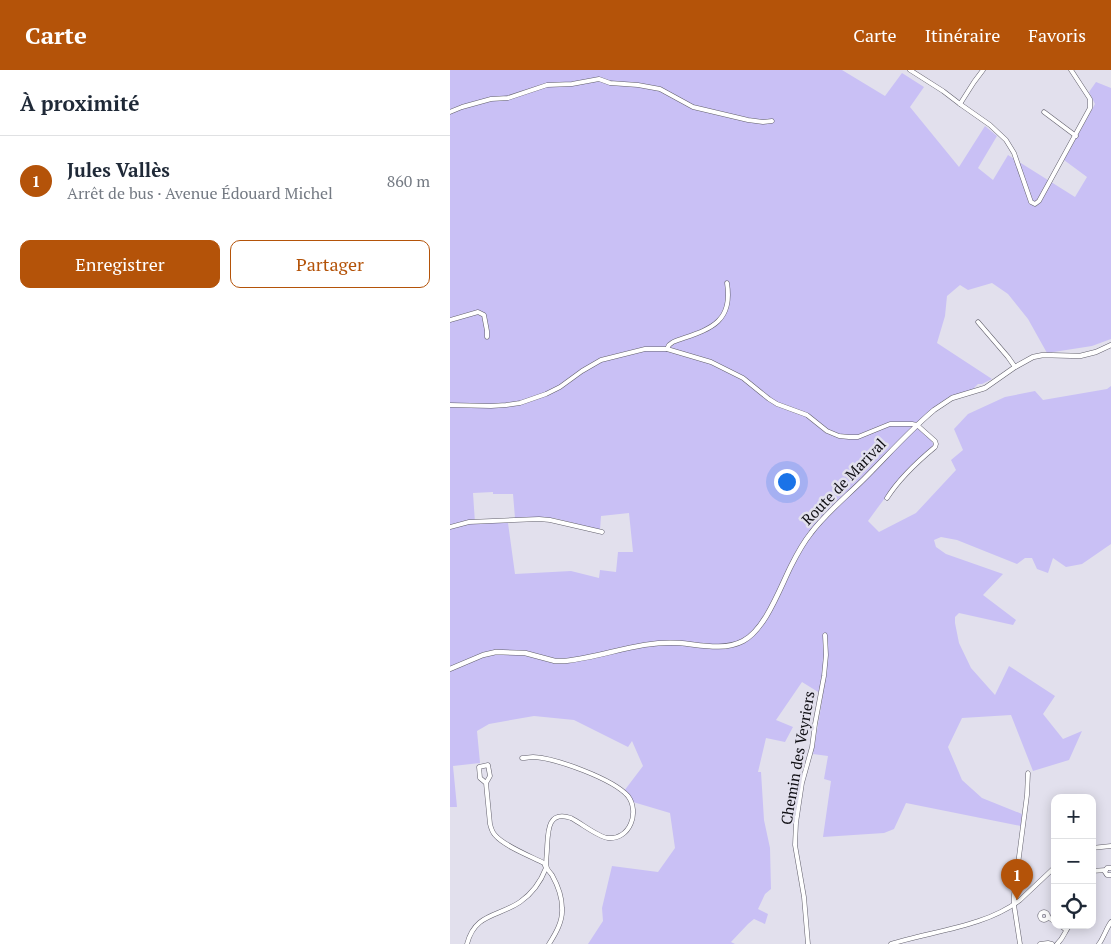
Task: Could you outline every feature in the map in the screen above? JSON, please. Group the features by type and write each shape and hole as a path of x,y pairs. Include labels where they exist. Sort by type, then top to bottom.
{"main road":[{"name":"Route de Marival","path":"450,670 483,655 496,652 525,653 551,660 565,661 652,643 724,647 745,640 757,631 764,620 798,552 811,533 934,410 952,398 984,388 1028,359 1043,354 1080,356 1111,346"}],"street":[{"path":"910,70 990,125 1006,140 1014,153 1031,202 1035,204 1039,201 1090,108 1090,100 1071,70"},
{"path":"960,104 983,70"},
{"path":"450,112 491,99 508,98 548,85 572,84 600,79 610,83 660,89 693,106 748,120 772,121"},
{"path":"1044,112 1076,136"},
{"path":"667,349 673,342 704,330 720,320 724,314 729,295 727,283"},
{"path":"450,320 481,312 484,314 488,331 487,337"},
{"path":"978,322 1015,367"},
{"path":"450,405 491,406 520,403 560,387 601,360 645,349 667,349 711,362 743,378 777,404 807,415 827,431 839,436 858,437 890,424 917,425 935,442 935,447 919,460 887,498"},
{"path":"450,527 469,522 538,519 602,532"},
{"name":"Chemin des Veyriers","path":"808,944 804,897 796,845 796,823 799,796 812,747 824,676 825,636"},
{"path":"468,944 470,933 485,918 520,902 529,895 540,881 546,868 548,832 554,819 561,815 572,818 603,836 612,838 628,829 633,816 634,809 622,790 590,773 553,760 534,757 522,758"},
{"path":"486,783 480,778 479,767 488,766 490,776 486,783 492,831 502,842 544,862 559,892 562,917 559,927 549,944"},
{"path":"1020,944 1014,905 1028,773"},
{"path":"1096,848 1111,846"},
{"path":"1096,871 1111,868"},
{"path":"1106,870 1106,874 1111,875"},
{"path":"892,944 979,921 1014,905 1051,871"},
{"path":"1099,944 1111,922"},
{"path":"1057,944 1062,940 1066,930"},
{"path":"1040,944 1052,944"}],"shaded area":[{"path":"450,70 842,70 885,96 902,73 924,87 910,107 959,167 985,126 997,136 978,168 993,180 1008,155 1075,197 1087,177 1064,160 1095,104 1089,92 1096,82 1111,88 1111,339 1092,346 1047,353 1028,319 1008,294 992,283 968,290 960,285 947,296 945,316 937,343 992,379 978,384 972,390 949,397 928,412 915,426 934,445 899,481 868,521 879,532 916,513 956,470 951,460 963,450 954,429 968,414 1005,397 1035,391 1043,400 1107,389 1111,386 1111,544 1082,564 1066,567 1053,558 1048,573 1037,569 1032,558 1025,558 1017,564 957,540 941,537 934,540 936,547 946,554 1003,574 983,595 1016,620 1013,625 959,613 955,617 959,643 971,668 995,695 1009,666 1055,696 1043,714 1063,739 1082,731 1069,760 1033,771 1011,715 962,718 948,747 962,780 982,798 1022,814 1021,826 906,803 894,829 884,833 823,837 831,781 824,779 828,756 813,754 823,695 802,682 776,720 793,727 785,742 766,738 758,772 761,772 764,820 770,848 771,889 765,894 758,909 768,914 765,924 754,919 748,924 731,942 735,944 588,944 603,921 602,908 612,866 658,872 675,848 670,813 633,802 624,791 643,766 632,741 628,747 574,720 534,716 489,724 477,731 480,763 453,766 457,807 450,807","holes":["493,492 493,494 513,494 515,518 554,518 600,530 601,516 629,513 633,552 618,552 616,572 600,570 599,578 571,571 515,574 508,523 475,523 473,493"]}],"place":[{"name":"Jules Vallès","path":"1017,900"}]}
